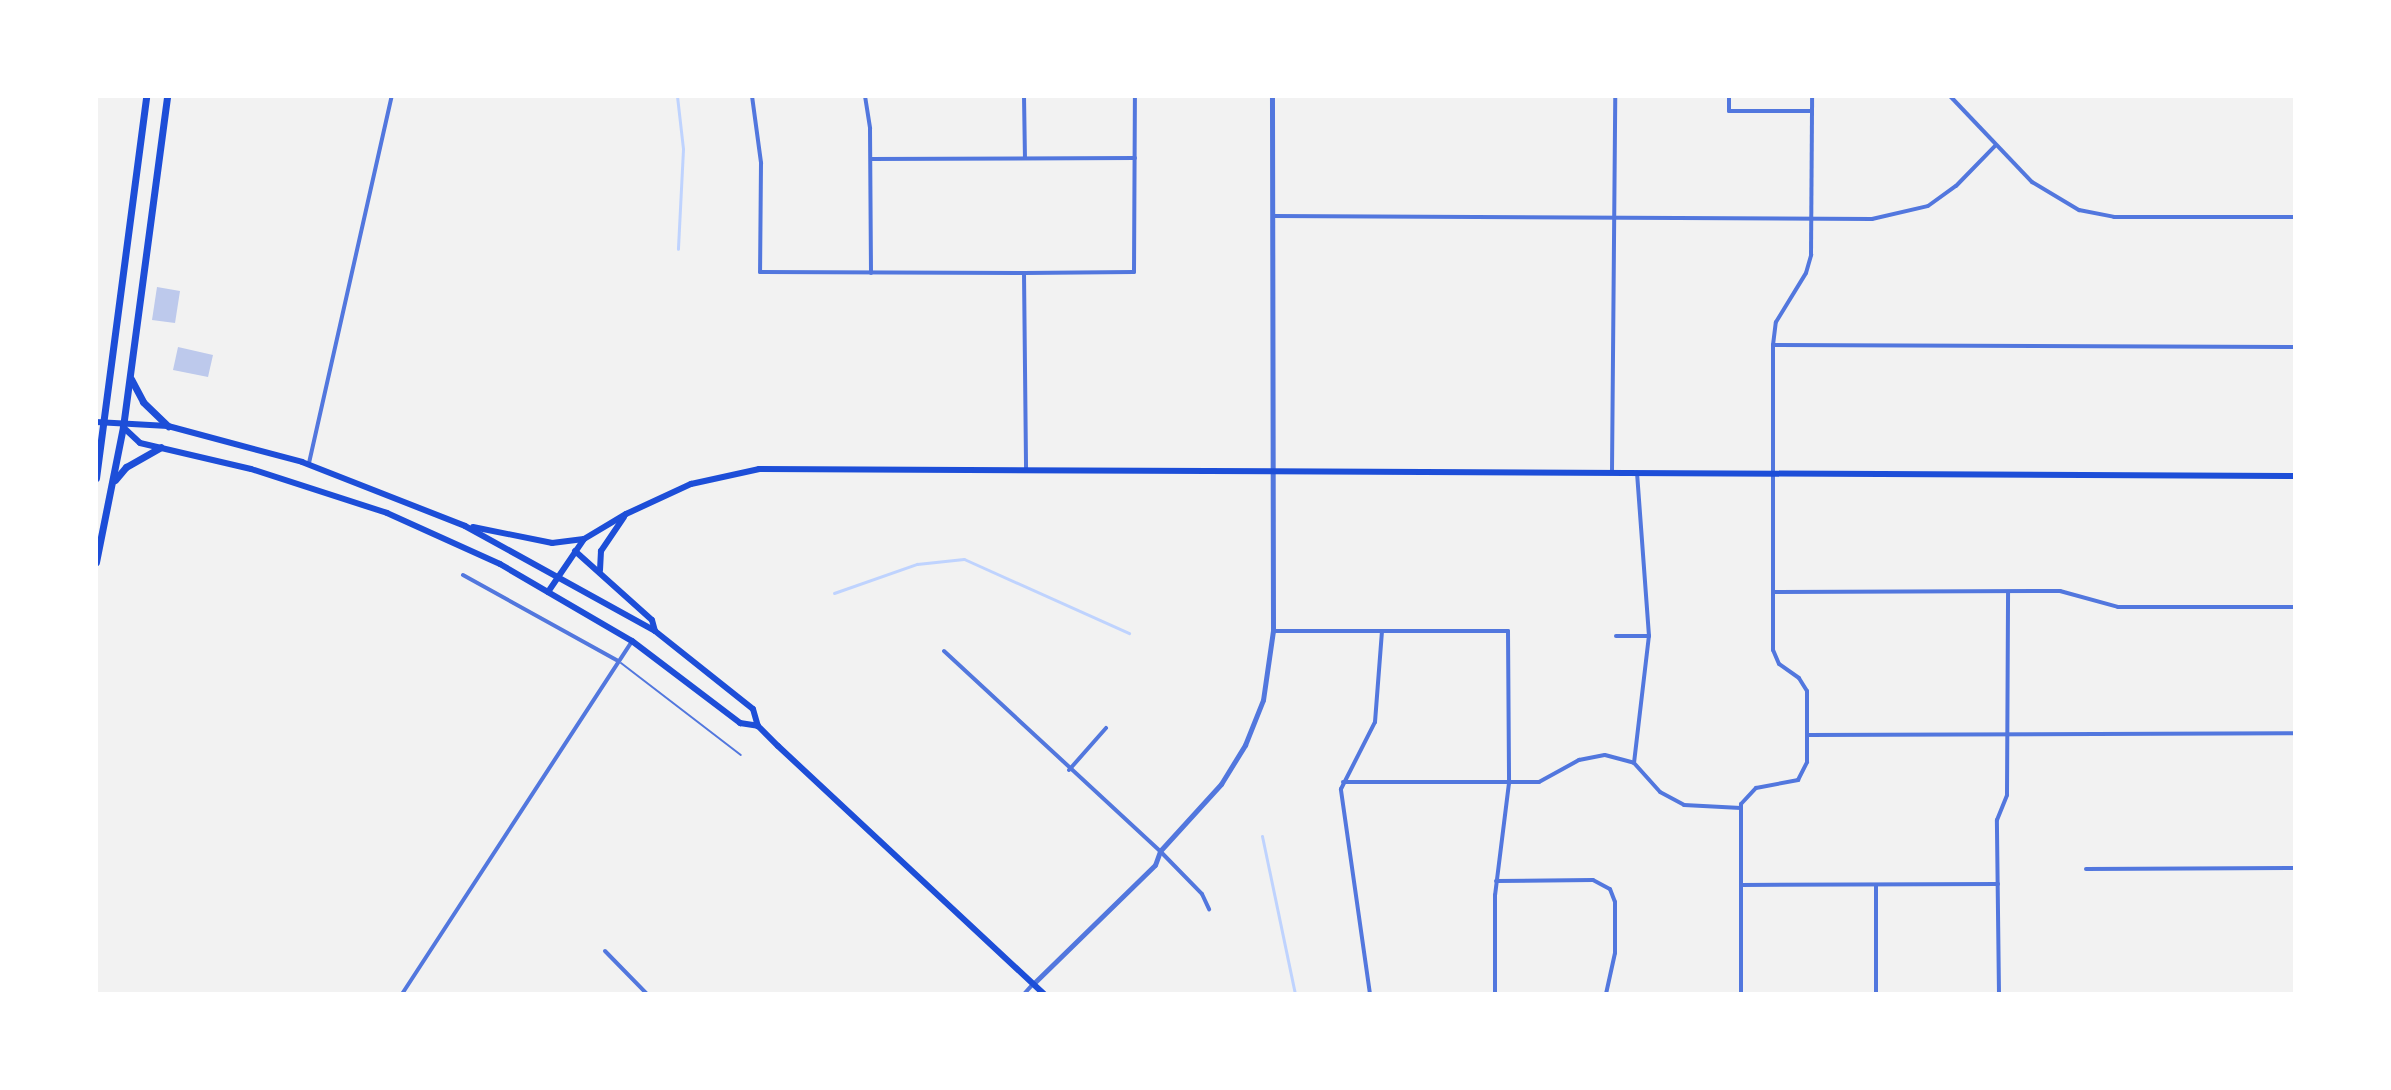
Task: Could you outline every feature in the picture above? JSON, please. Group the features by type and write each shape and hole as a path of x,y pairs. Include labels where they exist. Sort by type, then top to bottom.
{"highway":[{"path":"96,478 107,424 146,96"},
{"path":"96,562 123,427 167,96"},
{"path":"130,377 143,402 168,426"},
{"path":"113,482 126,467 161,447"}],"main road":[{"path":"96,422 123,427 168,426 309,466 465,526 655,631 753,709 758,726 1044,994"},
{"path":"123,427 140,443 251,469 387,513 548,592 632,641 740,723 758,726"},
{"path":"548,592 584,539 626,514 691,484 744,471 1637,471 2295,476"},
{"path":"600,570 601,551 626,514"},
{"path":"465,526 552,543 584,539"},
{"path":"575,551 600,570 652,620 655,631"}],"street":[{"path":"309,466 392,96"},
{"path":"752,96 761,163 760,272 871,273 1134,272 1135,96"},
{"path":"865,96 871,159 871,273"},
{"path":"1024,96 1025,158"},
{"path":"1024,994 1155,865 1160,851 1221,784 1245,745 1266,687 1273,631 1272,96"},
{"path":"1612,471 1615,96"},
{"path":"1729,96 1729,111 1812,111"},
{"path":"1741,994 1741,808 1756,788 1801,778 1808,735 1805,686 1774,654 1773,345 1779,315 1809,265 1812,96"},
{"path":"1950,96 2046,193 2097,215 2295,217"},
{"path":"1273,216 1881,218 1928,206 1956,186 1996,145"},
{"path":"871,159 1135,158"},
{"path":"1024,273 1026,470"},
{"path":"1773,345 2295,347"},
{"path":"1634,763 1649,636 1637,471"},
{"path":"463,575 618,661"},
{"path":"1773,592 2069,591 2118,607 2295,607"},
{"path":"1999,994 1997,820 2007,795 2008,592"},
{"path":"1273,631 1508,631 1509,783 1496,881 1495,994"},
{"path":"1370,994 1343,782 1378,712 1382,631"},
{"path":"1616,636 1649,636"},
{"path":"402,994 632,641"},
{"path":"944,651 1160,851 1202,894 1209,909"},
{"path":"1069,770 1106,728"},
{"path":"1808,735 2295,733"},
{"path":"1343,782 1509,783 1547,780 1596,755 1634,763 1660,792 1684,805 1741,808"},
{"path":"2086,869 2295,868"},
{"path":"1496,881 1593,880 1610,889 1615,902 1615,953 1606,994"},
{"path":"1741,885 1998,884"},
{"path":"1876,885 1876,994"},
{"path":"605,951 647,994"}],"lane":[{"path":"618,661 741,755"}],"building":[{"path":"157,287 180,291 175,323 152,320"},
{"path":"178,347 213,355 208,377 173,370"}],"waterway":[{"path":"677,96 683,149 678,249"},
{"path":"834,593 917,564 964,559 1129,633"},
{"path":"1262,836 1295,994"}]}
